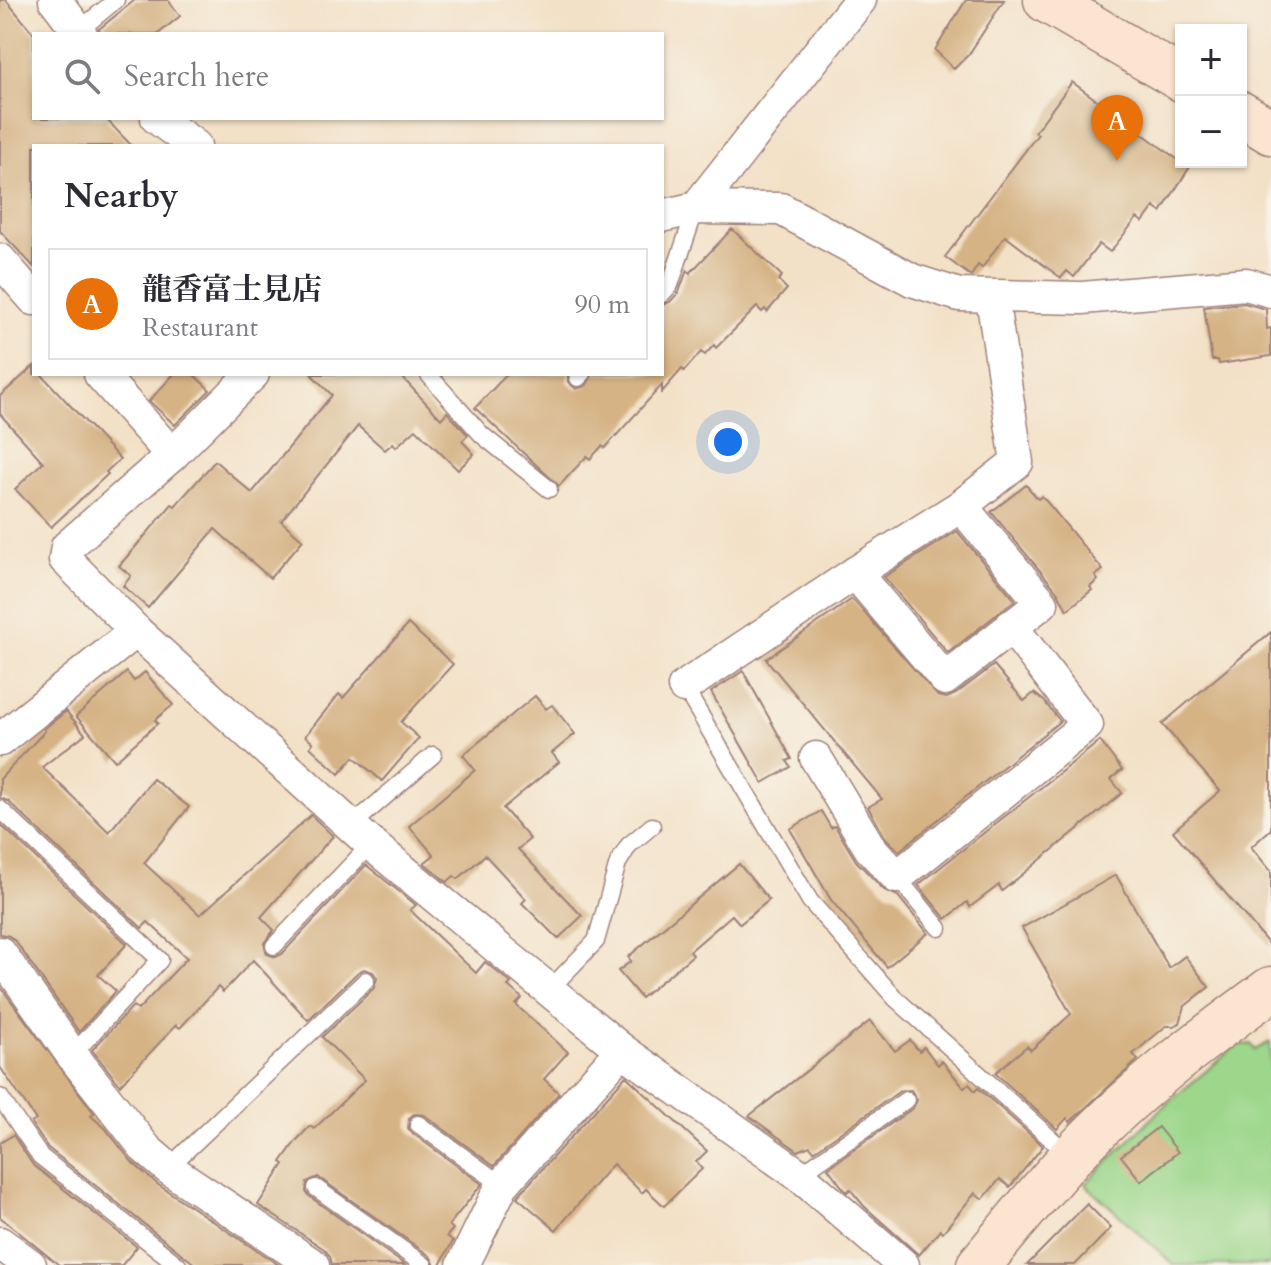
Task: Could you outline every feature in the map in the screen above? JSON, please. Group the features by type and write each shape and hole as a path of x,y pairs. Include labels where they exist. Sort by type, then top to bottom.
{"street":[{"path":"55,0 80,32"},
{"path":"696,208 860,0"},
{"path":"1046,0 1175,75"},
{"path":"1247,118 1271,132"},
{"path":"160,120 192,144"},
{"path":"664,216 696,208 781,209 912,280 959,295 1082,298 1246,284 1271,291"},
{"path":"0,260 32,297"},
{"path":"684,687 961,506 1017,462 992,297"},
{"path":"102,376 172,455"},
{"path":"251,376 172,455 67,547 65,559 136,631 361,835 622,1050 799,1175 903,1265"},
{"path":"855,573 945,679 1042,603 961,506"},
{"path":"816,758 870,848 897,877 1087,725 1011,626"},
{"path":"0,740 136,631"},
{"path":"0,953 72,1055 146,1149 168,1168 313,1265"},
{"path":"979,1265 1071,1157 1126,1103 1188,1050 1271,989"},
{"path":"463,1265 502,1185 622,1050"},
{"path":"0,1243 30,1265"}],"lane":[{"path":"80,32 116,0"},
{"path":"664,292 670,285 696,208"},
{"path":"430,376 482,435 549,489"},
{"path":"684,687 810,901 895,998 1071,1157"},
{"path":"274,946 361,835 433,755"},
{"path":"0,809 160,960 72,1055"},
{"path":"549,990 596,941 618,863 629,845 652,826"},
{"path":"897,877 939,928"},
{"path":"168,1168 366,980"},
{"path":"0,1097 40,1156 178,1265"},
{"path":"799,1175 906,1100"},
{"path":"418,1124 502,1185"},
{"path":"316,1188 424,1265"}],"green space":[{"path":"1270,1042 1271,1265 1174,1265 1085,1184 1163,1107 1237,1045 1251,1044 1255,1050"}],"building":[{"path":"0,0 6,0 32,32 32,120 107,120 130,144 32,144 32,265 0,231"},
{"path":"135,0 168,0 180,16 160,32 100,32 99,29"},
{"path":"966,0 1004,0 969,54 954,69 935,50"},
{"path":"1072,82 1175,158 1175,168 1189,168 1161,212 1154,207 1143,222 1137,218 1110,252 1099,244 1074,277 1067,271 1061,278 1005,236 982,268 978,265 971,276 945,257 1038,134 1035,132"},
{"path":"732,229 782,276 778,280 787,289 767,312 757,307 716,348 714,345 705,355 701,352 662,392 662,385 605,448 602,446 590,459 587,456 559,486 475,408 505,376 568,376 568,382 576,389 586,386 592,376 664,376 664,304 679,292 687,270 690,273"},
{"path":"1244,303 1266,309 1267,329 1271,328 1271,356 1219,364 1218,360 1212,360 1204,307"},
{"path":"32,368 32,376 43,376 120,459 51,527 15,489 43,462 0,414 0,396"},
{"path":"172,376 195,376 210,390 175,425 149,401"},
{"path":"313,376 401,376 441,419 447,412 468,435 462,441 474,454 458,470 416,429 396,447 393,443 385,450 358,426 281,521 303,540 270,578 215,529 148,608 123,586 131,576 119,566 172,504 175,506 215,461 252,493 332,395"},
{"path":"1026,485 1038,499 1042,496 1103,570 1095,576 1098,580 1090,587 1092,590 1067,610 1057,591 991,512"},
{"path":"957,531 1015,600 948,653 884,577"},
{"path":"852,599 938,696 947,698 956,694 994,665 1024,701 1034,693 1060,721 899,851 885,837 868,807 882,799 766,659"},
{"path":"408,624 453,664 401,722 419,738 382,781 354,757 339,774 310,747 313,743 305,736 339,694 343,698"},
{"path":"1271,632 1271,829 1251,847 1271,871 1271,947 1173,831 1220,791 1162,724"},
{"path":"743,671 792,759 787,761 791,767 763,783 711,692"},
{"path":"127,672 134,681 145,672 173,705 155,720 158,723 115,761 76,716"},
{"path":"535,696 546,709 552,705 575,734 552,753 559,762 503,808 530,839 518,849 582,916 558,939 522,903 526,899 485,855 458,879 454,876 447,882 424,863 434,855 409,826 475,770 463,755"},
{"path":"66,711 85,734 42,767 109,832 153,779 189,807 144,863 200,915 311,815 333,836 261,917 274,930 264,943 267,954 276,957 282,954 366,865 416,905 410,910 476,973 485,962 511,983 508,986 522,998 516,1005 568,1052 544,1079 559,1093 494,1166 424,1115 414,1114 409,1118 408,1128 412,1133 482,1184 449,1225 453,1229 447,1236 453,1241 440,1265 435,1265 430,1256 318,1177 307,1182 306,1192 309,1196 405,1265 332,1265 324,1249 258,1205 296,1141 310,1126 314,1129 365,1080 322,1037 374,988 377,978 373,972 364,969 358,972 308,1020 253,960 223,992 218,987 180,1028 176,1025 120,1085 92,1050 133,1006 138,1010 187,958 148,922 142,928 8,801 0,798 0,779 44,729"},
{"path":"1100,741 1122,770 1111,779 1122,793 1002,891 999,885 970,907 967,902 946,919 918,885"},
{"path":"821,811 831,828 835,826 856,861 884,890 898,896 928,933 887,967 831,900 790,829"},
{"path":"0,824 127,944 98,975 116,991 79,1032 16,942 0,934"},
{"path":"739,864 769,900 740,924 732,915 690,951 693,955 641,998 618,971 631,961 628,957"},
{"path":"1116,875 1169,968 1185,956 1209,987 1185,1006 1180,1023 1166,1026 1133,1054 1138,1060 1070,1122 1067,1118 1057,1129 995,1073 1027,1046 1031,1050 1071,1014 1022,928"},
{"path":"0,986 94,1113 91,1116 105,1128 133,1163 157,1184 279,1265 196,1265 48,1148 31,1123 36,1120 0,1067"},
{"path":"870,1021 895,1051 910,1040 919,1051 924,1047 938,1065 942,1061 964,1088 969,1084 975,1091 978,1088 1043,1146 1010,1187 1000,1179 983,1199 975,1193 919,1255 864,1206 850,1189 847,1192 828,1168 913,1108 917,1100 911,1090 900,1091 814,1151 810,1146 798,1151 749,1116"},
{"path":"626,1076 707,1151 696,1162 702,1169 664,1206 646,1189 642,1193 613,1164 556,1230 517,1197"},
{"path":"1158,1127 1178,1152 1141,1181 1121,1156"},
{"path":"13,1135 33,1165 137,1247 122,1265 59,1265 0,1217 0,1143"},
{"path":"1087,1204 1111,1228 1075,1265 1027,1265"}],"place":[{"name":"龍香富士見店","path":"1117,161"}]}
